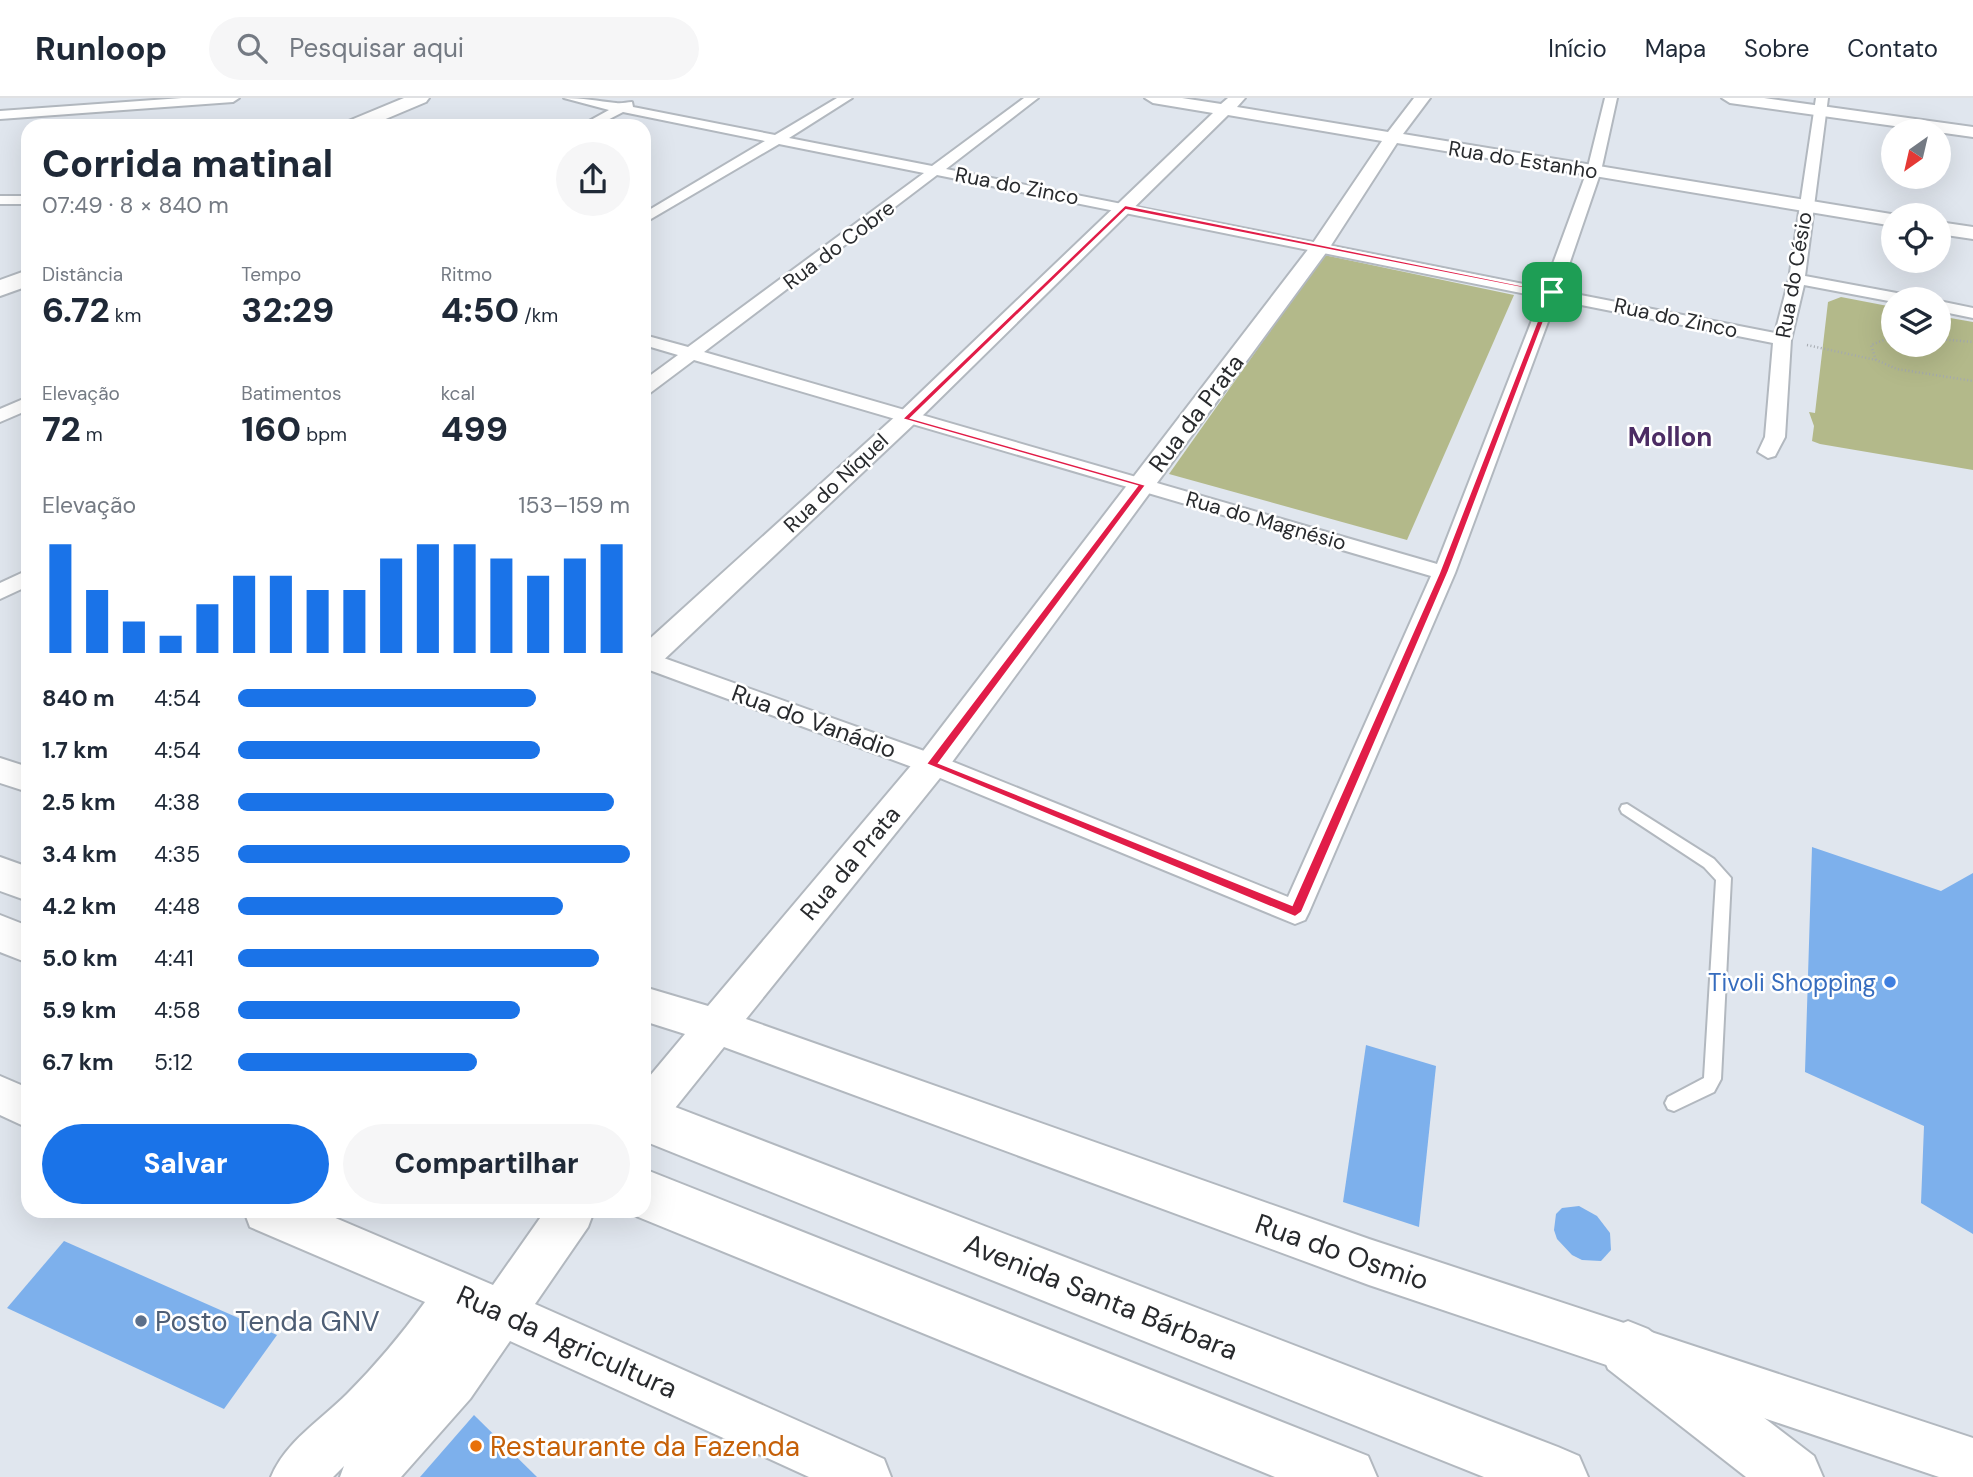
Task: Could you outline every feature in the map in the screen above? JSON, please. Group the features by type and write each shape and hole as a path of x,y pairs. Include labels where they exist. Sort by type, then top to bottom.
{"main road":[{"path":"373,119 429,100"},
{"path":"395,119 429,100"},
{"path":"0,272 21,264"},
{"path":"0,289 21,280"},
{"path":"0,874 21,882"},
{"path":"0,933 21,942"},
{"name":"Avenida Santa Bárbara","path":"651,1119 1558,1477"},
{"path":"651,1198 1347,1477"},
{"path":"1628,1349 1793,1477"}],"street":[{"path":"2,116 50,98"},
{"path":"2,116 233,98"},
{"path":"570,98 623,108"},
{"path":"600,119 642,98"},
{"path":"651,215 845,98"},
{"name":"Rua do Cobre","path":"651,384 939,171 1032,98"},
{"name":"Rua do Estanho","path":"1153,98 1231,104 1391,139 1881,218"},
{"name":"Rua da Prata","path":"651,1107 932,764 1321,246 1391,139 1422,98"},
{"path":"1444,573 1552,292 1594,171 1611,98"},
{"path":"1730,98 1822,105 1973,132"},
{"name":"Rua do Níquel","path":"651,654 906,419 1231,104"},
{"name":"Rua do Césio","path":"1768,452 1774,437 1782,340 1797,279 1822,105"},
{"name":"Rua do Zinco","path":"623,108 1782,340"},
{"path":"0,200 21,200"},
{"path":"1951,230 1973,233"},
{"path":"1797,279 1881,295"},
{"path":"1951,308 1973,313"},
{"name":"Rua do Magnésio","path":"651,342 906,419 1444,573"},
{"path":"0,395 21,403"},
{"path":"0,416 21,407"},
{"name":"Rua do Vanádio","path":"651,662 932,764 1295,912 1444,573"},
{"path":"0,592 21,581"},
{"path":"0,770 21,778"},
{"name":"Rua do Osmio","path":"651,1006 715,1026 1369,1262 1973,1463"},
{"path":"0,1095 21,1105"},
{"name":"Rua da Agricultura","path":"282,1218 866,1477"},
{"path":"296,1477 363,1413 411,1361 481,1304 565,1218"},
{"path":"365,1477 404,1439 453,1382 481,1304"}],"lane":[{"path":"1627,808 1709,863 1724,878 1712,1079 1708,1086 1674,1103"}],"path":[{"path":"1782,340 1876,360 1897,369 1973,381"},
{"path":"1951,340 1973,342"},
{"path":"1876,360 1871,345 1881,341"}],"green space":[{"path":"1324,255 1514,295 1407,540 1169,474"},
{"path":"1841,297 1881,305 1881,357 1951,357 1951,318 1973,322 1973,470 1812,441 1814,426 1809,412 1815,413 1828,302"}],"building":[{"name":"Tivoli Shopping","path":"1812,847 1941,891 1973,873 1973,1234 1921,1203 1924,1126 1805,1072"},
{"path":"1366,1045 1436,1066 1419,1227 1343,1202"},
{"path":"1579,1206 1597,1216 1610,1233 1611,1250 1601,1261 1582,1260 1572,1255 1557,1239 1554,1230 1556,1214 1562,1208"},
{"name":"Posto Tenda GNV","path":"64,1241 277,1335 224,1409 7,1308"},
{"name":"Restaurante da Fazenda","path":"474,1415 537,1477 420,1477"}],"place":[{"name":"Tivoli Shopping","path":"1890,982"},
{"name":"Posto Tenda GNV","path":"141,1321"},
{"name":"Restaurante da Fazenda","path":"476,1446"}],"district":[{"name":"Mollon","path":"1670,437"}],"route":[{"path":"1125,207 1552,292 1444,573 1295,912 932,764 1142,485 906,419 1125,207"}]}
